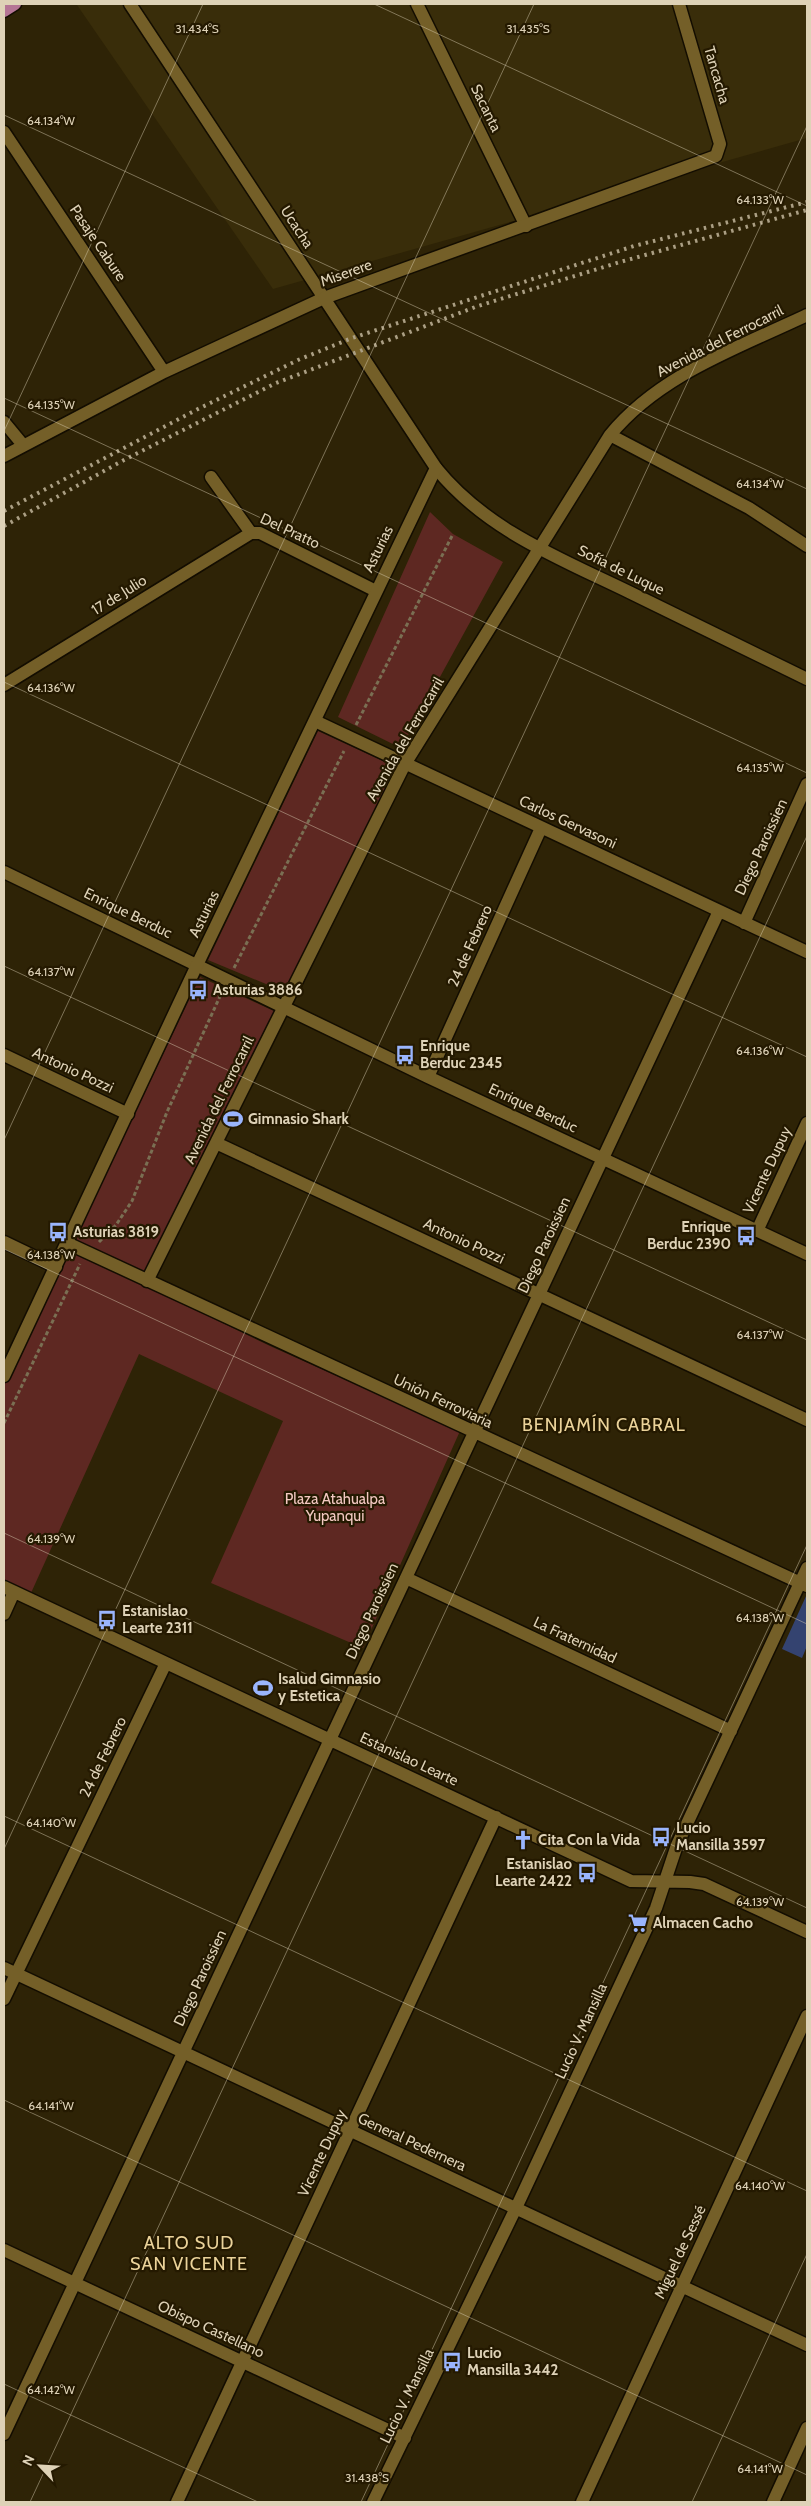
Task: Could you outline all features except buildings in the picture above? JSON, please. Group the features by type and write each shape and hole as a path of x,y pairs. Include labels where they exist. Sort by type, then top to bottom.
{"main road":[{"path":"4,11 14,4"}],"street":[{"name":"Ucacha","path":"130,4 436,468"},
{"name":"Sacanta","path":"417,4 526,226"},
{"name":"Tancacha","path":"679,4 720,144 716,156"},
{"name":"Pasaje Cabure","path":"4,132 164,372"},
{"name":"Miserere","path":"4,456 164,372 324,298 716,156"},
{"name":"Avenida del Ferrocarril","path":"147,1281 405,764 610,435 627,415 651,394 677,378 807,315"},
{"path":"4,422 23,445"},
{"path":"610,435 749,508 807,546"},
{"name":"Sofía de Luque","path":"436,468 451,486 480,512 538,548 807,679"},
{"name":"Asturias","path":"4,1376 197,965 436,468"},
{"name":"Del Pratto","path":"211,477 251,533 260,533 376,591"},
{"name":"17 de Julio","path":"4,685 251,533"},
{"name":"Carlos Gervasoni","path":"315,722 807,952"},
{"name":"Diego Paroissien","path":"744,923 807,784"},
{"name":"24 de Febrero","path":"428,1077 541,828"},
{"name":"Enrique Berduc","path":"4,872 428,1077 807,1254"},
{"name":"Diego Paroissien","path":"4,2434 719,911"},
{"name":"Antonio Pozzi","path":"4,1055 128,1114"},
{"name":"Vicente Dupuy","path":"757,1231 807,1124"},
{"name":"Antonio Pozzi","path":"216,1143 807,1420"},
{"path":"4,1242 56,1267"},
{"name":"Unión Ferroviaria","path":"67,1243 804,1585"},
{"name":"Lucio V. Mansilla","path":"373,2502 516,2208 656,1908 677,1845 731,1731 804,1585 807,1568"},
{"name":"La Fraternidad","path":"406,1578 731,1731"},
{"path":"4,1614 9,1590"},
{"name":"Estanislao Learte","path":"9,1590 631,1881 704,1884 807,1932"},
{"name":"24 de Febrero","path":"4,2000 166,1663"},
{"name":"Vicente Dupuy","path":"177,2502 496,1817"},
{"name":"General Pedernera","path":"4,1968 807,2345"},
{"name":"Miguel de Sessé","path":"582,2502 807,2016"},
{"name":"Obispo Castellano","path":"4,2250 404,2438"},
{"path":"773,2502 807,2428"}],"shaded area":[{"path":"78,4 807,4 807,138 273,289"}],"green space":[{"path":"430,512 453,534 503,562 401,748 338,717"},
{"path":"318,731 398,768 285,992 208,960"},
{"path":"200,977 276,1012 145,1275 74,1241"},
{"name":"Plaza Atahualpa Yupanqui","path":"68,1248 270,1346 460,1431 363,1648 211,1583 283,1421 139,1354 31,1593 4,1581 4,1384"}],"railway":[{"path":"4,511 198,409 298,360 352,338 634,246 807,202"},
{"path":"4,526 124,460 276,383 478,306 620,262 807,210"}],"place":[{"name":"Asturias 3886","path":"198,990"},
{"name":"Enrique Berduc 2345","path":"405,1055"},
{"name":"Gimnasio Shark","path":"233,1119"},
{"name":"Asturias 3819","path":"58,1232"},
{"name":"Enrique Berduc 2390","path":"746,1236"},
{"name":"Estanislao Learte 2311","path":"107,1620"},
{"name":"Isalud Gimnasio y Estetica","path":"263,1688"},
{"name":"Lucio Mansilla 3597","path":"661,1837"},
{"name":"Cita Con la Vida","path":"523,1840"},
{"name":"Estanislao Learte 2422","path":"587,1873"},
{"name":"Almacen Cacho","path":"638,1923"},
{"name":"Lucio Mansilla 3442","path":"452,2362"}],"district":[{"name":"BENJAMÍN CABRAL","path":"604,1425"},
{"name":"ALTO SUD SAN VICENTE","path":"189,2253"}]}
